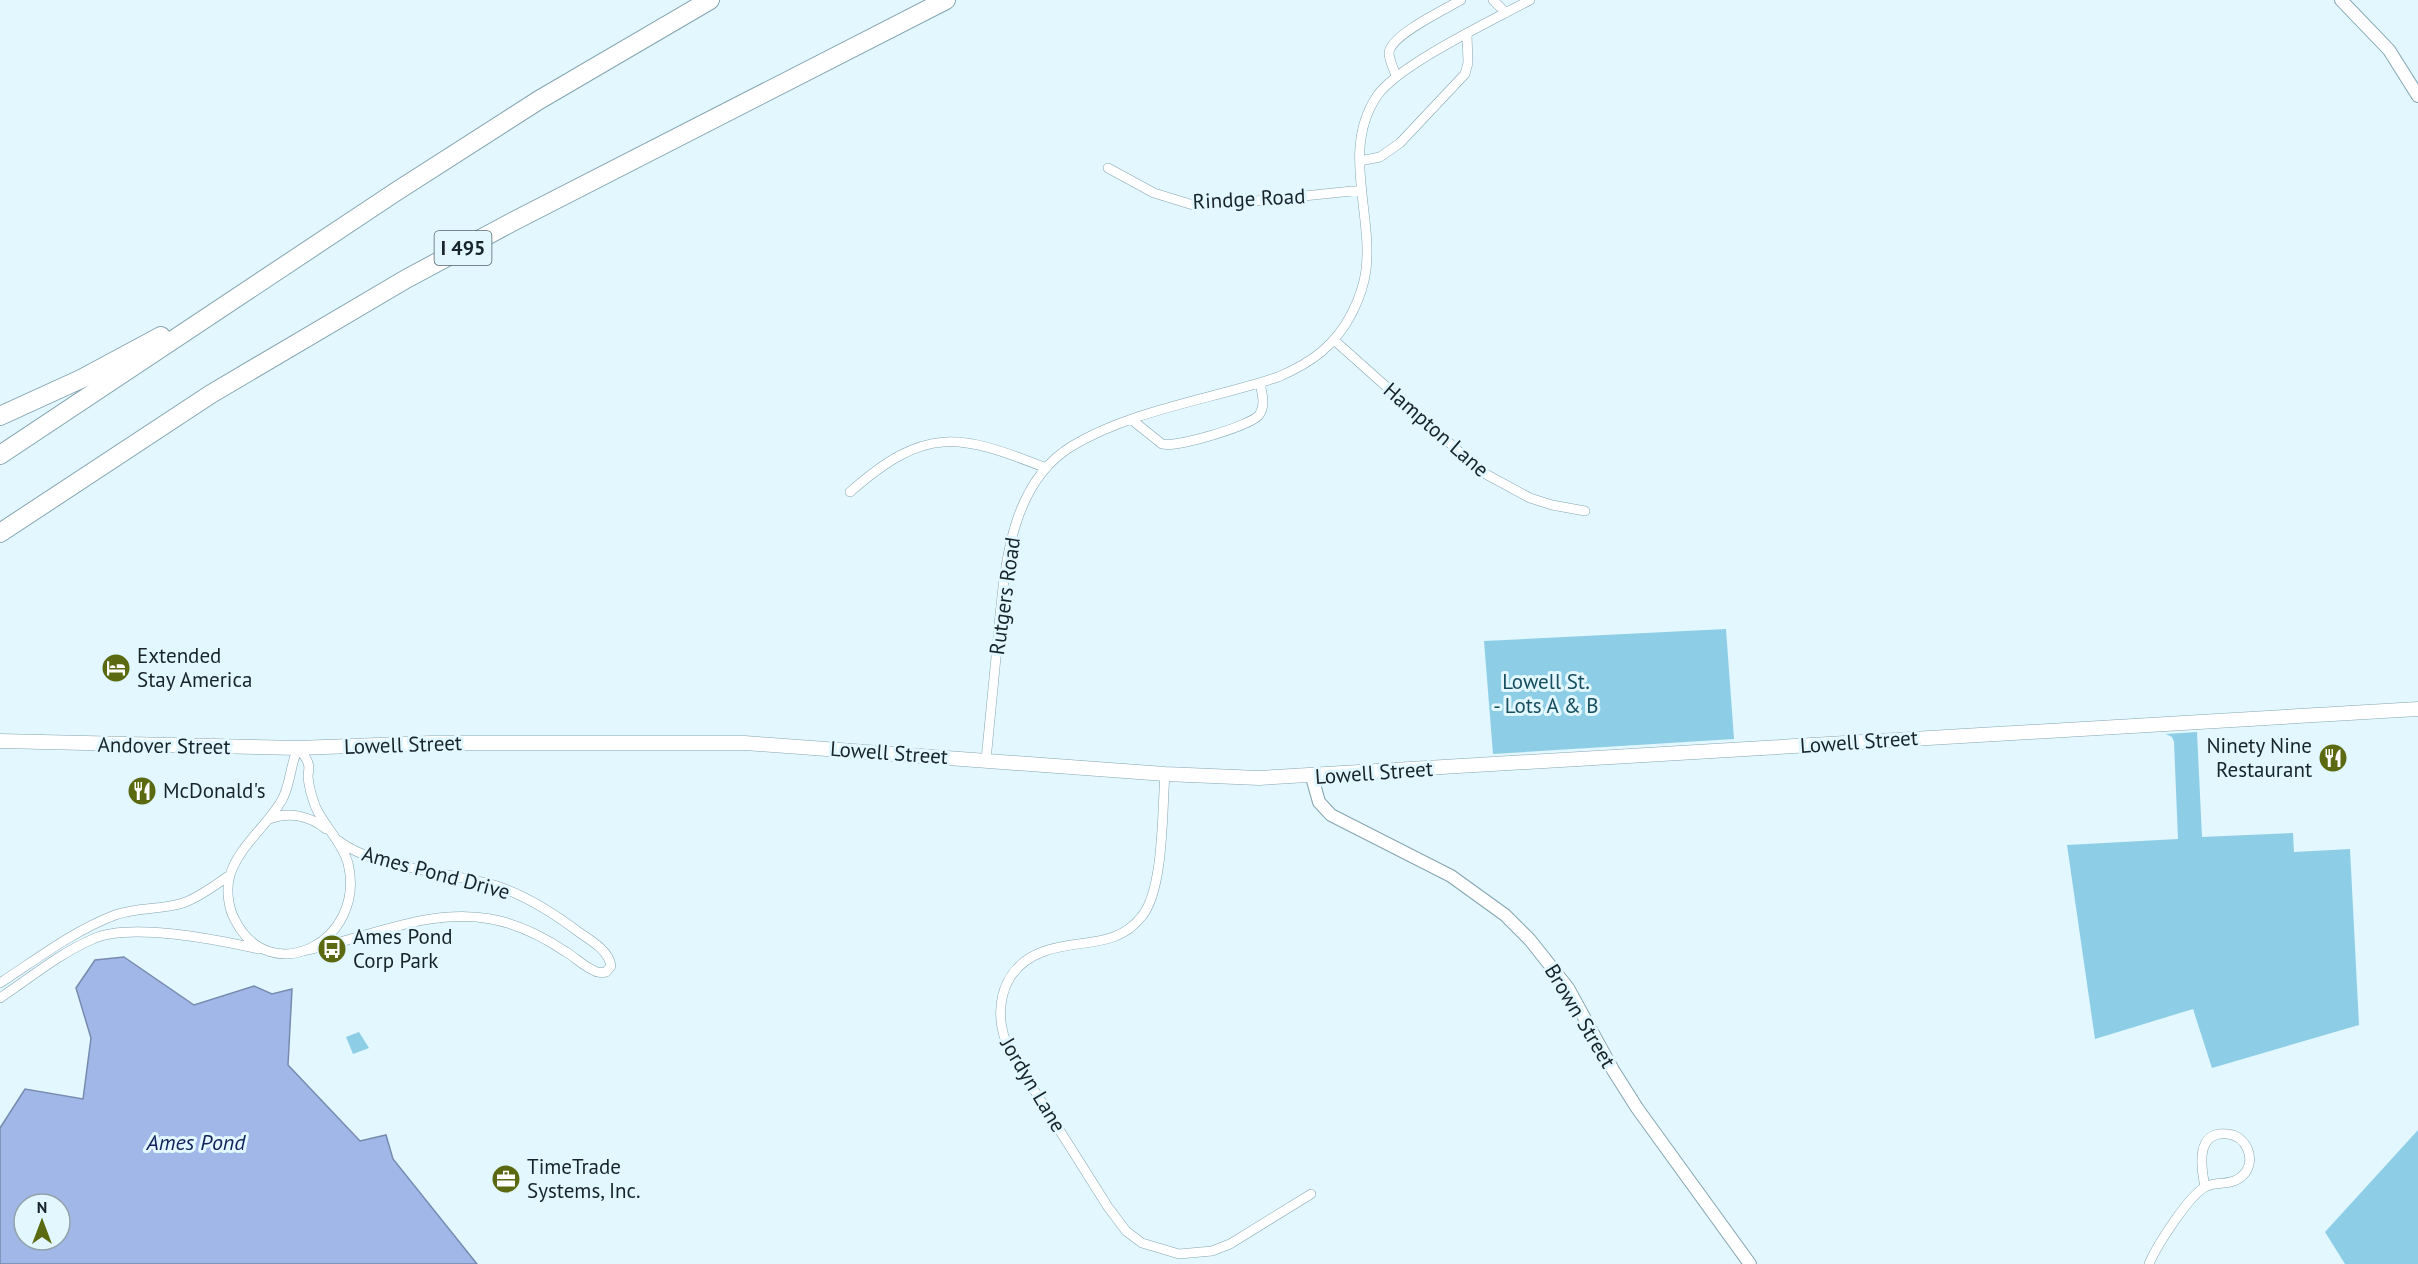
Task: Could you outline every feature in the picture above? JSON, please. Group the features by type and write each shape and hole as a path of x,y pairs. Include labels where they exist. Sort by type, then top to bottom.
{"highway":[{"path":"0,455 539,100 710,0"},
{"name":"I 495","path":"0,532 211,394 406,279 514,221 946,0"},
{"path":"0,417 81,379 250,289"}],"main road":[{"name":"Lowell Street","path":"329,748 431,743 713,742 770,744 1230,778 1312,777 2418,709"},
{"name":"Andover Street","path":"0,741 329,748"}],"street":[{"path":"1395,76 1389,54 1399,37 1461,0"},
{"path":"1493,0 1506,13"},
{"name":"Rutgers Road","path":"986,760 999,627 1011,540 1022,510 1046,468 1074,445 1132,420 1260,383 1304,366 1334,340 1346,326 1359,299 1365,277 1367,245 1360,161 1362,134 1368,112 1380,92 1395,76 1530,0"},
{"path":"2341,0 2389,50 2418,96"},
{"path":"1360,161 1380,157 1400,143 1465,74 1468,63 1467,35"},
{"name":"Rindge Road","path":"1108,168 1154,193 1193,205 1362,190"},
{"name":"Hampton Lane","path":"1334,340 1452,447 1489,477 1530,498 1585,511"},
{"path":"1132,420 1162,444 1179,443 1254,420 1262,406 1260,383"},
{"path":"850,492 877,469 893,459 922,446 942,441 973,443 1046,468"},
{"path":"259,949 244,934 232,914 229,902 230,875 243,852 269,819 288,785 292,762 298,748"},
{"name":"Ames Pond Drive","path":"0,998 75,948 112,932 137,931 285,953 340,943 426,919 471,916 493,919 536,934 594,971 606,972 611,966 604,951 591,940 554,914 515,893 468,878 377,859 349,849 331,832 316,808 308,778 308,763 298,748"},
{"name":"Jordyn Lane","path":"1165,774 1157,874 1148,908 1135,925 1120,936 1042,952 1024,964 1013,975 1002,996 999,1021 1004,1040 1011,1055 1108,1207 1126,1231 1142,1243 1179,1254 1212,1251 1230,1244 1311,1194"},
{"name":"Brown Street","path":"1312,777 1319,802 1331,815 1451,876 1505,915 1530,940 1568,988 1613,1070 1637,1108 1750,1264"},
{"name":"Ames Pond Drive","path":"269,819 282,815 294,815 316,822 331,832"},
{"name":"Ames Pond Drive","path":"302,951 325,940 344,917 348,903 350,876 339,841"},
{"path":"0,983 79,931 98,922 124,912 181,903 196,897 230,875"},
{"path":"2149,1264 2161,1239 2205,1187 2233,1182 2245,1173 2249,1166 2248,1150 2239,1138 2231,1134 2215,1136 2203,1148 2201,1164 2205,1187"}],"green space":[{"name":"Lowell St. - Lots A & B","path":"1726,629 1734,739 1493,754 1484,641"},
{"path":"2197,732 2202,837 2293,833 2294,852 2350,849 2359,1025 2212,1068 2193,1009 2095,1039 2067,845 2178,839 2174,742 2172,737 2166,734"},
{"path":"359,1032 369,1048 353,1054 346,1037"},
{"path":"2418,1130 2418,1264 2345,1264 2325,1232"}],"water":[{"name":"Ames Pond","path":"124,957 194,1005 254,986 272,994 292,989 288,1065 360,1141 386,1135 393,1159 477,1264 0,1264 0,1128 25,1089 83,1099 91,1038 76,988 95,960"}],"place":[{"name":"Extended Stay America","path":"116,668"},
{"name":"Ninety Nine Restaurant","path":"2333,758"},
{"name":"McDonald's","path":"142,791"},
{"name":"Ames Pond Corp Park","path":"332,949"},
{"name":"TimeTrade Systems, Inc.","path":"506,1179"}]}
